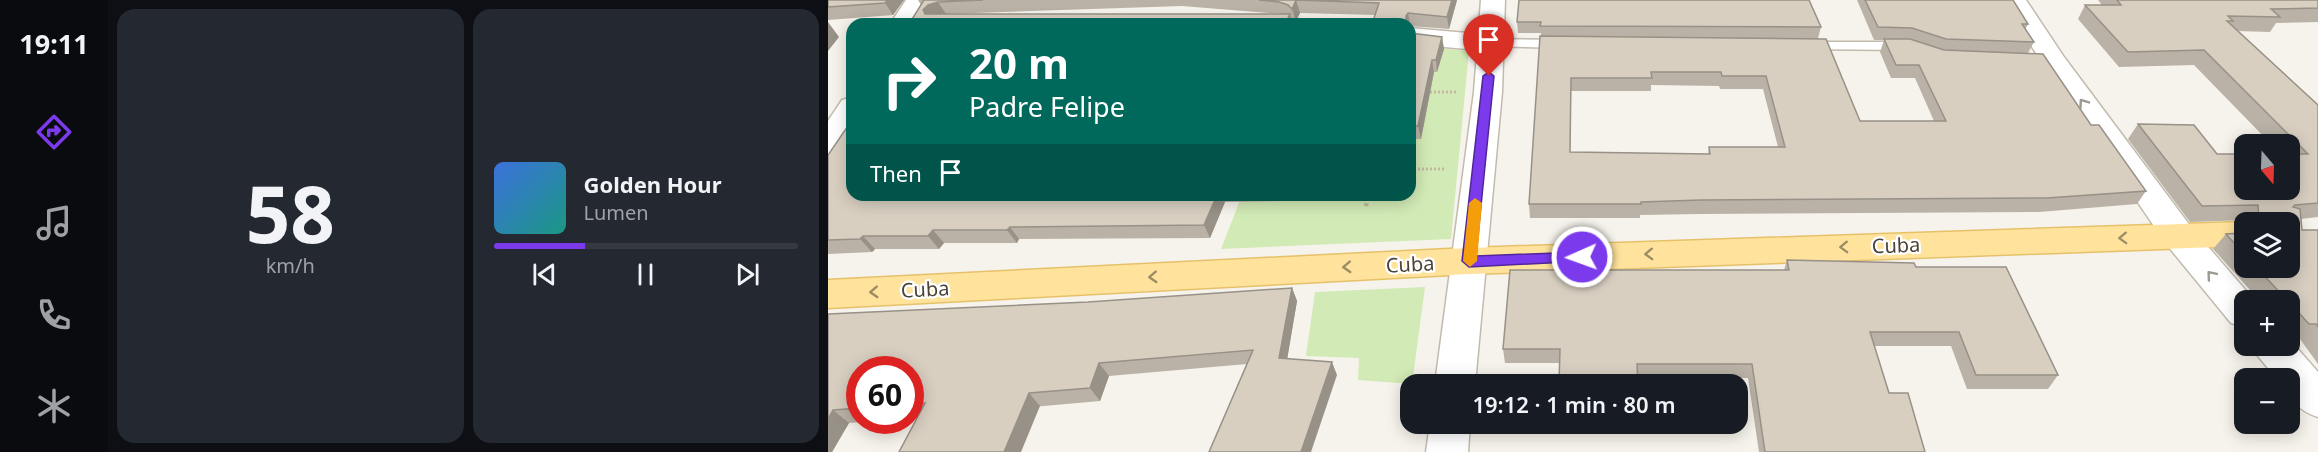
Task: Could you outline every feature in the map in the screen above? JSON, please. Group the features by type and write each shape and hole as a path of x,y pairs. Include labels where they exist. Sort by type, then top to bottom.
{"main road":[{"name":"Cuba","path":"828,294 1469,261 2234,234"}],"street":[{"path":"907,18 918,0"},
{"path":"1456,374 1488,92 1492,0"},
{"path":"2014,0 2042,61 2179,236 2234,301"},
{"path":"1416,37 1490,43"},
{"path":"828,144 846,116"},
{"path":"2280,356 2318,400"},
{"path":"1447,452 1449,434"}],"lane":[{"path":"1490,43 1574,44"},
{"path":"1789,45 1908,46 1918,50"}],"path":[{"path":"1421,93 1488,92"},
{"path":"1366,206 1367,201"}],"green space":[{"path":"1416,47 1469,51 1451,239 1221,249 1240,201 1416,201"},
{"path":"1425,287 1413,374 1400,374 1400,383 1358,380 1359,358 1306,356 1315,292"}],"building":[{"path":"828,0 887,0 885,3 828,7"},
{"path":"924,0 983,0 938,2 928,5 923,10 925,14 1290,14 1288,18 913,18"},
{"path":"1259,0 1296,0 1292,9 1279,2"},
{"path":"1296,0 1452,0 1447,17 1408,13 1406,18 1374,18 1379,3"},
{"path":"1519,0 1809,0 1821,27 1540,26 1541,22 1517,22"},
{"path":"1865,0 2013,0 2028,24 2022,24 2034,42 1946,39 1912,28 1878,27"},
{"path":"2117,0 2318,0 2318,8 2271,9 2280,17 2228,16 2233,21 2227,21 2318,105 2318,203 2293,207 2300,209 2302,230 2318,230 2318,327 2316,324 2309,324 2300,314 2300,290 2278,290 2266,278 2300,278 2300,212 2258,212 2258,205 2202,206 2138,124 2194,125 2217,154 2234,154 2234,200 2300,200 2300,154 2308,154 2300,146 2300,134 2288,134 2204,50 2128,52 2085,5 2121,5"},
{"path":"1416,34 1442,37 1436,60 1432,60 1418,126 1416,126"},
{"path":"1540,36 1826,39 1860,121 1946,121 1919,65 1896,65 1884,39 1910,39 1944,50 2043,54 2091,125 2099,125 2146,191 2047,198 1701,200 1641,202 1641,204 1529,204","holes":["1651,72 1721,72 1722,76 1766,76 1785,147 1709,147 1710,154 1570,152 1571,78 1652,78"]},
{"path":"846,129 846,201 1214,201 1204,225 933,230 928,236 863,236 860,239 828,240 828,155"},
{"path":"2226,234 2234,234 2234,243"},
{"path":"1787,260 1914,263 1916,267 2006,267 2058,375 1976,375 1959,332 1870,332 1889,393 1908,393 1925,452 1765,452 1752,364 1637,364 1638,374 1559,374 1560,349 1503,349 1510,270 1789,270"},
{"path":"1292,288 1279,358 1332,362 1301,452 1209,452 1253,350 1099,363 1090,388 1029,393 1004,452 899,452 909,434 924,434 924,356 846,356 846,409 833,410 828,419 828,314 1088,302"}],"slow traffic":[{"path":"1470,261 1475,203"}],"route":[{"path":"1489,76 1469,261 1582,257"}]}
